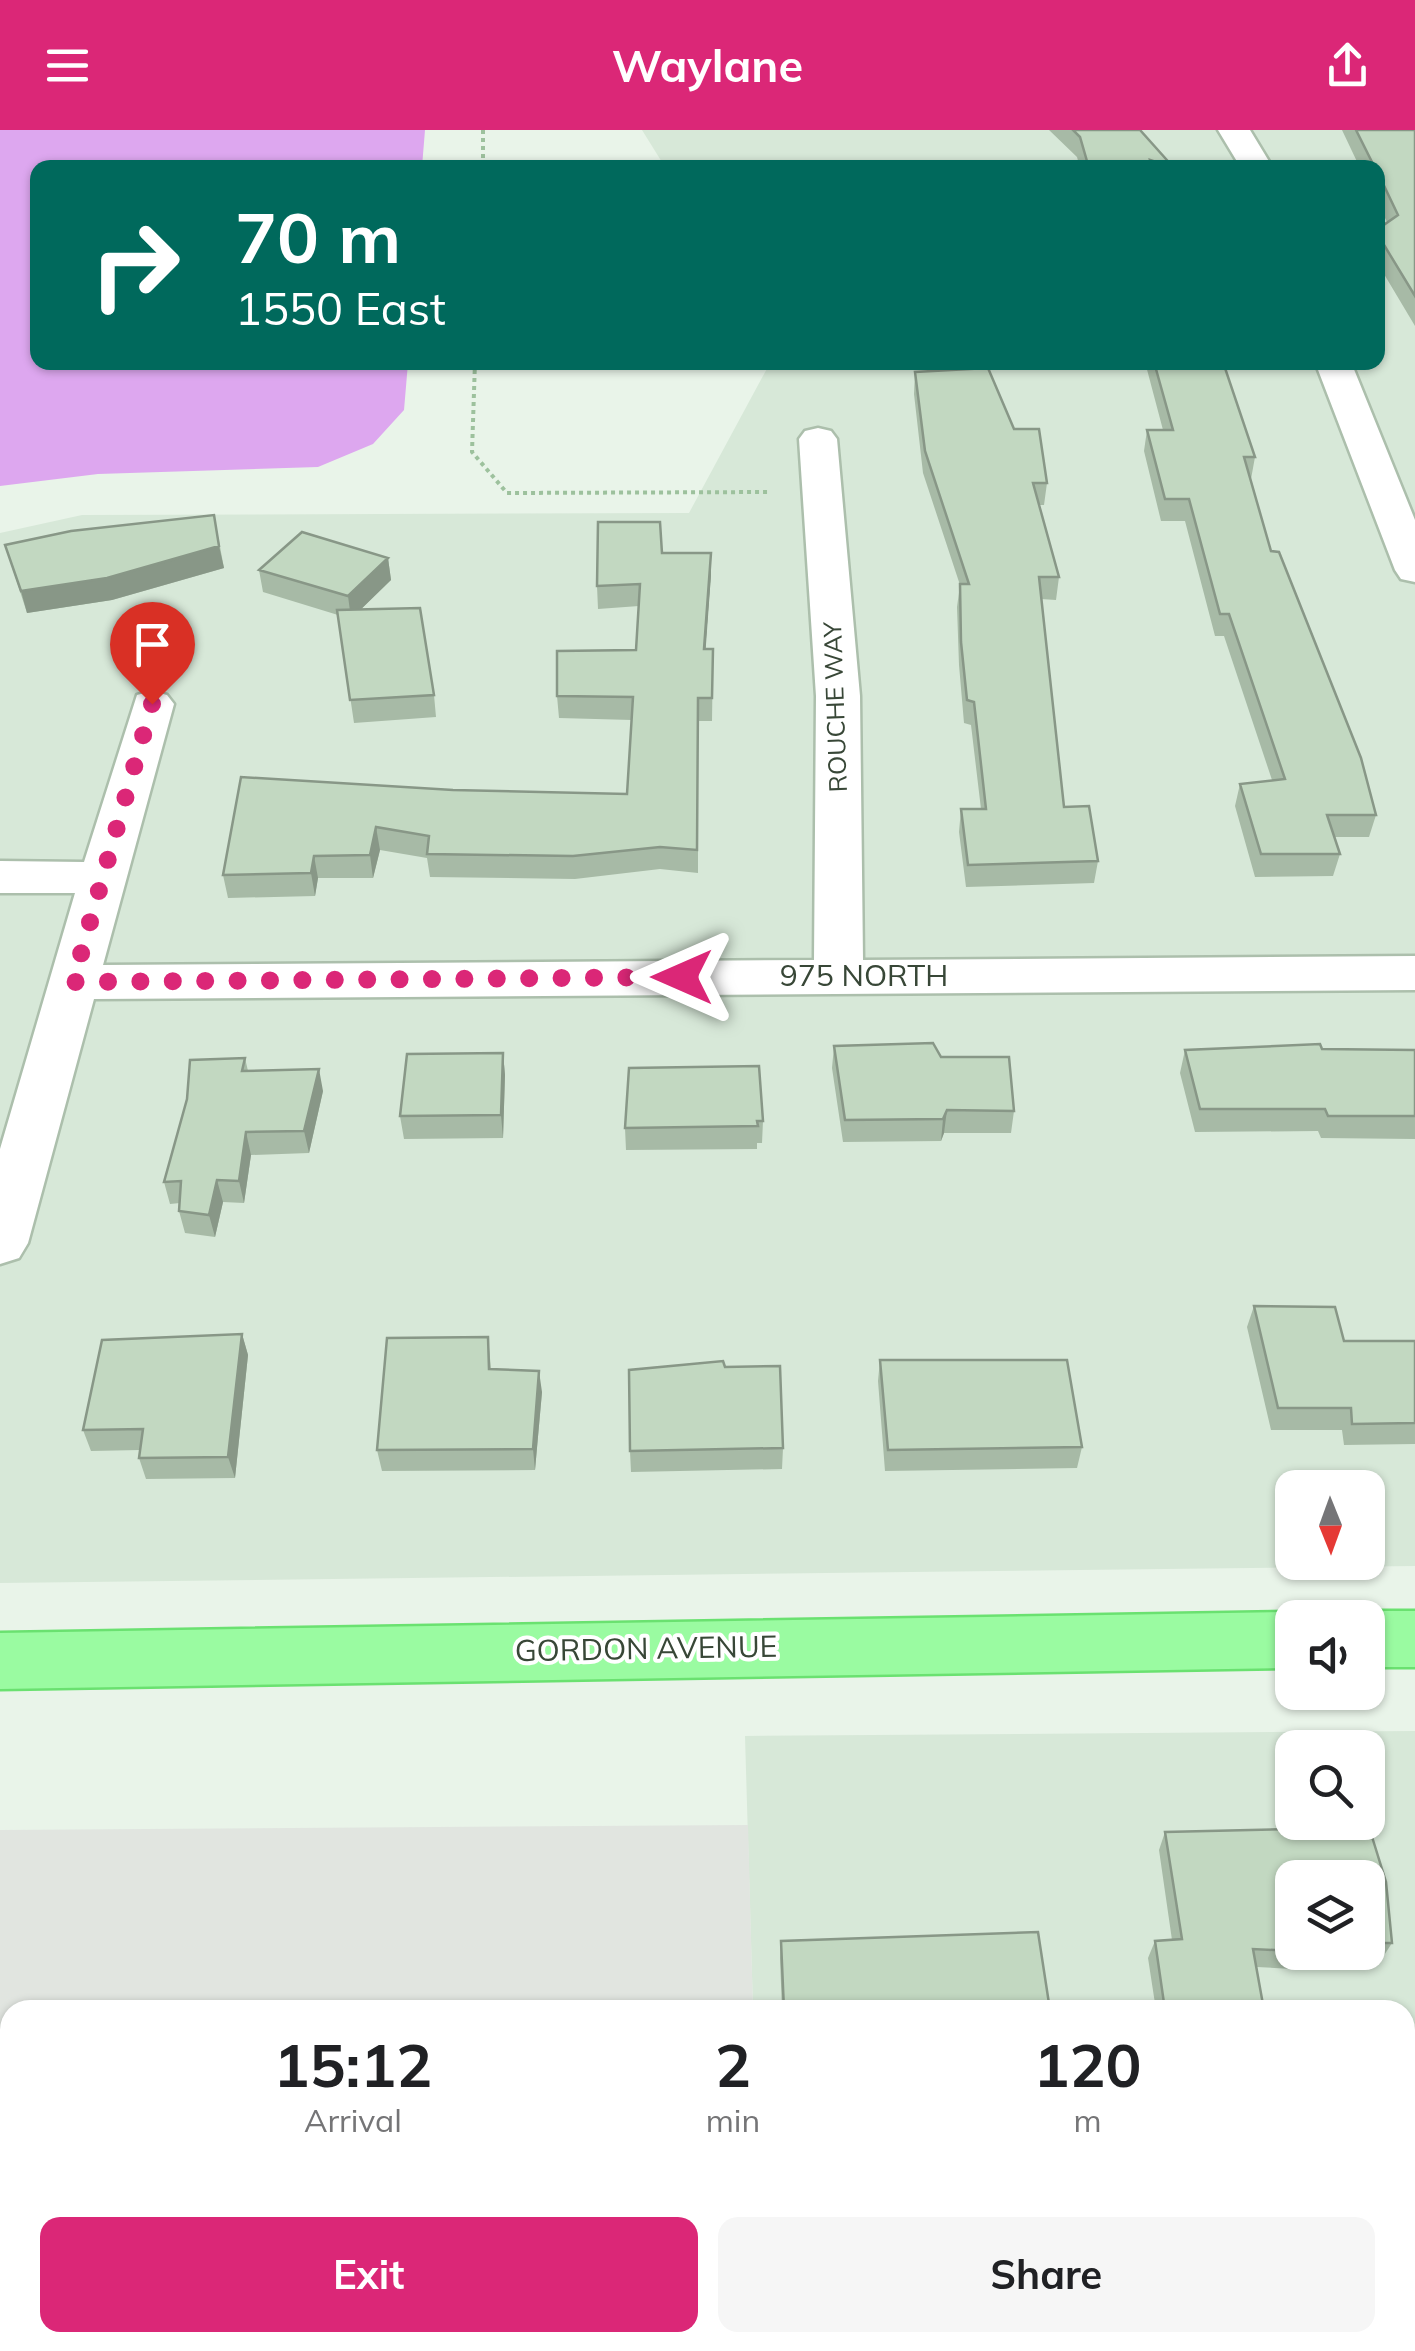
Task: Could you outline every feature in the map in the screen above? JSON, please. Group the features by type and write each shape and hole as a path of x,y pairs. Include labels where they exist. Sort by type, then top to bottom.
{"main road":[{"path":"1385,1640 1415,1639"},
{"name":"GORDON AVENUE","path":"0,1661 1275,1640"}],"street":[{"path":"1234,130 1251,160"},
{"path":"1336,370 1415,570"},
{"name":"ROUCHE WAY","path":"818,438 838,696 839,976"},
{"path":"0,1243 152,704"},
{"path":"0,877 103,878"},
{"name":"975 NORTH","path":"73,982 1415,974"}],"path":[{"path":"483,160 484,130"},
{"path":"476,370 472,452 507,493 582,490 822,493"}],"shaded area":[{"path":"0,130 425,130 423,160 30,160 30,370 407,370 404,410 373,444 318,467 98,474 0,486"},
{"path":"642,130 1415,130 1415,1566 1385,1566 1385,1470 1275,1470 1275,1568 0,1583 0,533 82,515 689,513 766,370 1385,370 1385,160 661,160"},
{"path":"1385,1731 1415,1731 1415,2000 753,2000 745,1736 1275,1732 1275,1840 1385,1840"},
{"path":"748,1825 753,2000 0,2000 0,1830"}],"building":[{"path":"1073,130 1140,130 1167,160 1087,160 1080,137"},
{"path":"1356,130 1415,130 1415,296 1385,247 1385,224 1398,215 1385,188 1385,160 1371,160"},
{"path":"989,370 1014,429 1039,429 1047,483 1033,483 1059,577 1039,577 1064,807 1089,806 1098,861 968,865 961,809 986,809 974,702 967,700 961,642 960,584 969,584 925,451 915,372"},
{"path":"1156,370 1226,370 1255,457 1244,457 1271,551 1279,552 1361,758 1376,815 1327,815 1340,854 1261,854 1240,784 1285,779 1229,614 1220,614 1189,499 1165,499 1147,430 1173,430"},
{"path":"214,515 219,546 107,578 21,591 5,545 71,531"},
{"path":"598,522 660,522 662,553 711,553 704,649 713,649 712,698 698,698 697,850 660,847 573,856 427,854 429,836 376,827 370,855 314,856 311,873 223,875 241,777 453,790 627,794 633,697 557,696 557,651 636,650 640,584 597,586"},
{"path":"302,532 388,558 348,596 259,570"},
{"path":"420,608 434,695 350,700 337,610"},
{"path":"933,1043 941,1057 1009,1057 1014,1111 947,1110 943,1119 845,1120 834,1046"},
{"path":"1320,1044 1322,1049 1415,1050 1415,1116 1328,1116 1325,1109 1200,1109 1185,1050"},
{"path":"503,1053 501,1115 400,1116 407,1054"},
{"path":"245,1058 242,1071 319,1069 304,1131 246,1132 239,1181 217,1180 209,1215 179,1211 181,1181 164,1182 187,1099 190,1060"},
{"path":"759,1066 763,1121 757,1121 758,1126 625,1128 629,1068"},
{"path":"1254,1306 1335,1307 1344,1341 1415,1341 1415,1423 1352,1424 1351,1408 1278,1408"},
{"path":"242,1334 228,1457 139,1458 143,1429 83,1430 102,1340"},
{"path":"488,1337 489,1369 539,1371 533,1449 377,1450 387,1338"},
{"path":"880,1360 1067,1360 1082,1447 888,1450"},
{"path":"723,1361 725,1367 780,1366 783,1448 630,1451 629,1370"},
{"path":"1275,1829 1275,1840 1373,1840 1379,1860 1275,1860 1275,1950 1253,1949 1262,2000 1164,2000 1155,1941 1182,1939 1165,1832"},
{"path":"1385,1879 1386,1882 1392,1943 1385,1943"},
{"path":"1038,1932 1048,2000 784,2000 781,1941"}],"route":[{"path":"152,704 73,982 682,977"}]}
